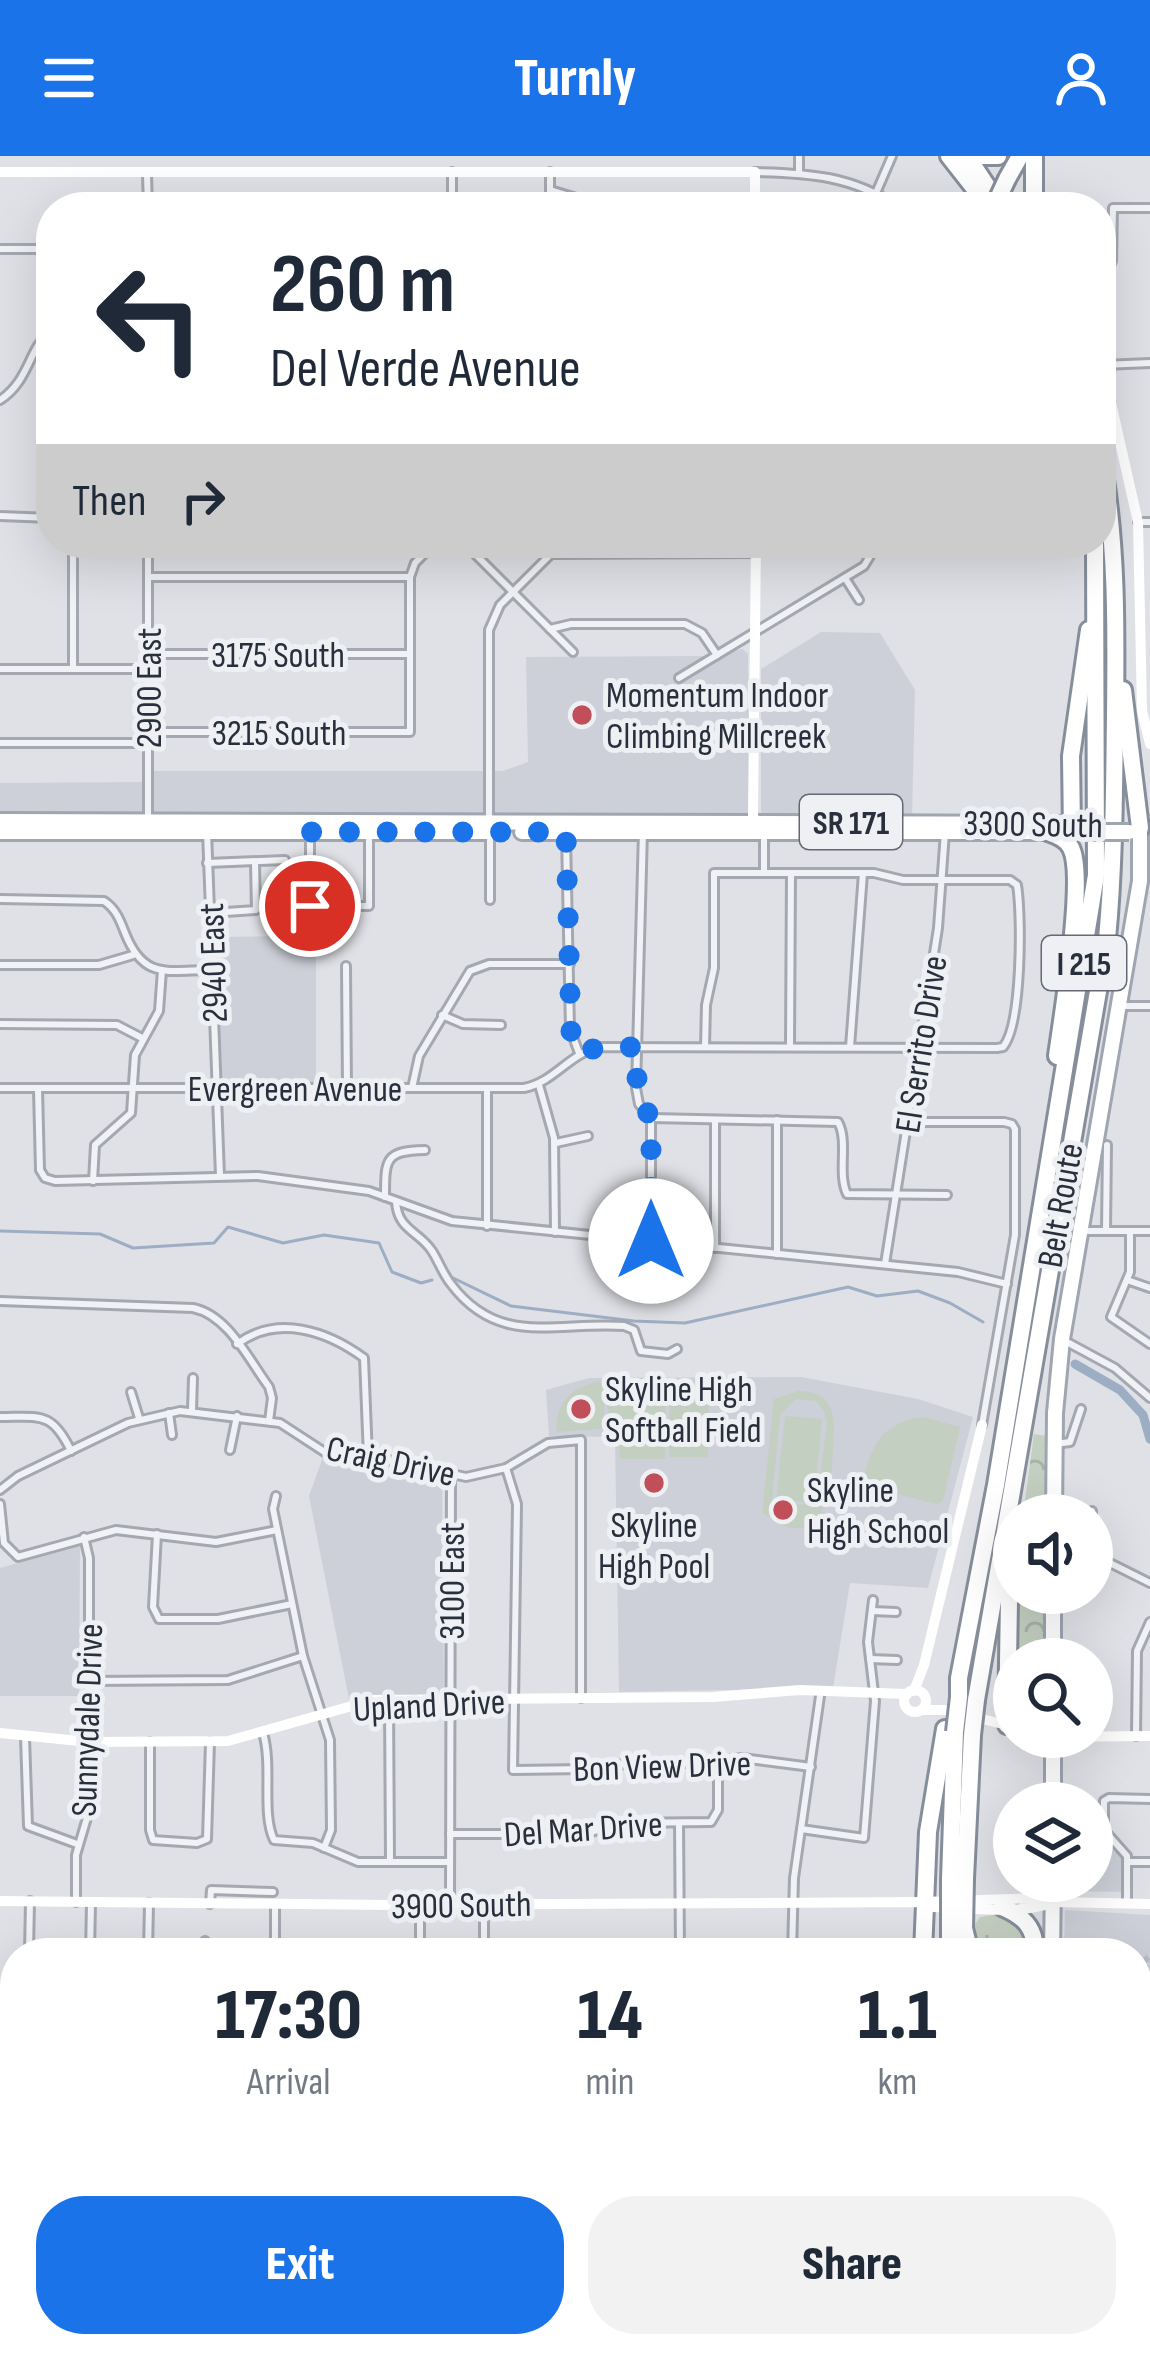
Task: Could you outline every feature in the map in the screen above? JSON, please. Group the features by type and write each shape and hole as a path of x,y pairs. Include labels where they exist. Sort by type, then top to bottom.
{"highway":[{"path":"949,156 981,192"},
{"path":"987,192 971,156 998,156"},
{"path":"1001,192 1020,156"},
{"path":"1034,156 1034,192"},
{"name":"Belt Route","path":"954,1938 958,1709 1096,875 1095,558"},
{"name":"Belt Route","path":"958,1709 1051,1249 1107,939 1114,849 1112,558"},
{"path":"1032,1271 1074,922 1073,851 1051,827 1064,815 1071,790 1095,563"},
{"path":"1115,643 1121,658 1139,823"},
{"path":"1071,790 1077,827"},
{"path":"1021,1494 1051,1249"},
{"path":"922,1938 928,1832 958,1709"},
{"path":"1002,1907 1028,1924 1035,1938"},
{"path":"957,1928 961,1938"}],"main road":[{"name":"3300 South","path":"0,821 148,827"},
{"name":"3300 South","path":"0,832 148,827 946,828 1139,823"},
{"path":"1054,1494 1062,1339 1140,881 1139,823"},
{"name":"3300 South","path":"490,827 566,832 644,827"},
{"path":"1052,1938 1053,1902"}],"street":[{"path":"99,156 99,172"},
{"path":"200,156 200,172"},
{"path":"271,156 271,172"},
{"path":"425,156 425,172"},
{"path":"613,156 613,172"},
{"path":"799,156 799,172"},
{"path":"876,192 892,156"},
{"path":"0,172 799,172 838,178 873,192"},
{"path":"148,172 148,192"},
{"path":"452,172 452,192"},
{"path":"550,172 550,190 557,192"},
{"path":"755,172 755,192"},
{"path":"1116,208 1150,208"},
{"path":"0,249 36,249"},
{"path":"0,400 29,369 36,349"},
{"path":"1116,362 1150,363"},
{"path":"1116,415 1144,522 1142,710 1150,744"},
{"path":"0,516 36,517"},
{"path":"73,558 73,669"},
{"name":"2900 East","path":"148,558 148,827"},
{"path":"409,654 410,577 420,558"},
{"path":"479,558 573,652"},
{"path":"490,900 489,630 496,609 547,558"},
{"path":"756,558 755,729 764,873"},
{"path":"680,678 870,558"},
{"path":"148,577 410,577"},
{"path":"845,578 860,601"},
{"path":"550,628 686,625 702,633 717,655"},
{"name":"3175 South","path":"148,654 409,654"},
{"name":"3215 South","path":"148,732 410,732 409,654"},
{"path":"0,670 148,669"},
{"path":"0,742 148,743"},
{"name":"2940 East","path":"207,827 220,1176"},
{"path":"310,827 310,906 369,906 370,827"},
{"path":"644,827 637,1096 651,1118 651,1241"},
{"name":"El Serrito Drive","path":"885,1265 920,1047 946,828"},
{"path":"566,832 570,1029 579,1053"},
{"path":"207,863 285,860"},
{"path":"210,913 256,910 255,862"},
{"path":"555,1232 555,1143 538,1085 579,1053 600,1047 706,1047 790,1047 850,1047 920,1047 1005,1046 1018,981 1016,882 902,880 862,873 714,873 714,972 706,1005 706,1047"},
{"path":"790,873 790,1047"},
{"path":"850,1047 862,873"},
{"path":"0,899 96,899 112,905 134,954 144,965 162,970 212,970"},
{"path":"0,965 99,965 134,954"},
{"path":"412,1088 417,1060 464,978 475,968 570,964"},
{"path":"346,967 346,1088"},
{"path":"93,1181 95,1144 126,1120 133,1106 135,1055 159,1011 162,970"},
{"path":"1119,1006 1150,1006"},
{"path":"442,1016 469,1024 500,1025"},
{"path":"0,1024 117,1025 142,1038"},
{"name":"Evergreen Avenue","path":"0,1088 538,1085"},
{"path":"487,1088 487,1226"},
{"path":"38,1089 42,1176 55,1181 220,1176 353,1187 445,1220 975,1274 1006,1284"},
{"path":"651,1118 840,1123 844,1192 947,1195"},
{"path":"715,1120 715,1248"},
{"path":"777,1120 777,1254"},
{"path":"907,1122 1012,1124 1015,1228 982,1425 916,1699"},
{"path":"555,1143 588,1136"},
{"path":"1106,1231 1107,1145"},
{"path":"385,1197 390,1158 400,1151 425,1150"},
{"path":"396,1201 403,1226 427,1244 449,1282 484,1316 514,1328 624,1326 634,1330 638,1346 646,1353 668,1354 677,1348"},
{"path":"1080,1231 1150,1231"},
{"path":"1130,1231 1127,1280 1111,1317 1150,1344"},
{"path":"1127,1280 1150,1288"},
{"path":"0,1301 193,1308 218,1319 270,1390 269,1421"},
{"path":"237,1344 261,1330 287,1327 320,1334 364,1358 368,1457"},
{"path":"1062,1339 1115,1368 1150,1398"},
{"path":"192,1411 193,1378"},
{"path":"131,1392 140,1419"},
{"path":"1054,1444 1070,1442 1081,1409"},
{"path":"169,1412 172,1435"},
{"name":"Craig Drive","path":"0,1490 140,1419 169,1412 269,1421 292,1428 326,1453 480,1477 548,1443 581,1440 581,1698"},
{"path":"230,1450 237,1416"},
{"path":"0,1417 47,1418 58,1426 71,1451"},
{"path":"506,1468 517,1497 514,1699"},
{"name":"3100 East","path":"450,1903 451,1475"},
{"path":"276,1496 273,1509 303,1656 330,1747 331,1830 324,1848"},
{"path":"0,1504 4,1543 15,1557 116,1530 216,1542 277,1530"},
{"path":"157,1534 153,1607 159,1618 218,1619 292,1604"},
{"name":"Sunnydale Drive","path":"76,1903 78,1844 89,1810 89,1558 84,1537"},
{"path":"1113,1564 1150,1583"},
{"path":"801,1829 864,1838 879,1695 870,1660 873,1600"},
{"path":"872,1611 896,1612"},
{"path":"1136,1736 1136,1652 1150,1622"},
{"path":"88,1681 229,1680 303,1656"},
{"path":"870,1660 897,1660"},
{"name":"Upland Drive","path":"0,1733 89,1742 209,1742 239,1740 363,1702 792,1693 916,1699 993,1720"},
{"name":"Upland Drive","path":"792,1693 834,1694"},
{"path":"793,1938 801,1829 820,1696"},
{"name":"Bon View Drive","path":"514,1699 514,1770 742,1757 811,1767"},
{"path":"389,1700 390,1862"},
{"path":"26,1733 25,1819 29,1828 78,1844"},
{"path":"263,1733 269,1756 274,1840 313,1843 350,1861 450,1862"},
{"path":"1113,1736 1150,1736"},
{"path":"150,1742 153,1840 197,1843 207,1839 209,1742"},
{"name":"Del Mar Drive","path":"450,1834 585,1834 620,1823 714,1819 718,1761"},
{"path":"1126,1901 1128,1862 1125,1850 1104,1830 1104,1801 1150,1798"},
{"path":"679,1822 680,1938"},
{"path":"1128,1862 1150,1862"},
{"path":"274,1898 274,1938"},
{"name":"3900 South","path":"0,1901 211,1904 274,1898 420,1904 794,1903 993,1898"},
{"path":"29,1938 30,1901"},
{"path":"1113,1901 1150,1904"},
{"name":"3900 South","path":"922,1902 930,1907 1040,1907 1053,1902"},
{"path":"91,1903 91,1938"},
{"path":"148,1903 148,1938"},
{"path":"484,1903 484,1938"},
{"path":"420,1904 420,1938"}],"shaded area":[{"path":"821,632 880,633 915,690 912,817 761,814 761,669"},
{"path":"743,649 748,654 750,815 0,815 0,783 150,782 151,771 503,771 528,762 526,657 703,656"},
{"path":"316,936 316,1085 224,1084 220,1081 214,937"},
{"name":"Skyline High School","path":"801,1377 918,1399 973,1417 928,1588 850,1583 833,1688 619,1692 615,1437 549,1436 546,1390 589,1378"},
{"path":"323,1457 442,1480 444,1694 349,1699 309,1496"},
{"path":"80,1546 79,1696 0,1696 0,1568"},
{"path":"1113,1845 1123,1855 1124,1892 1113,1892"},
{"path":"1065,1910 1150,1915 1150,1938 1064,1938"}],"green space":[{"path":"666,1378 665,1459 620,1459 618,1435 609,1430 607,1395 600,1429 557,1432 566,1398 579,1389 612,1379"},
{"path":"670,1381 709,1381 708,1457 669,1457"},
{"path":"798,1391 813,1393 828,1404 833,1416 829,1491 816,1520 804,1527 784,1526 762,1513 774,1399","holes":["796,1399 816,1401 827,1423 816,1508 773,1503 780,1415"]},
{"path":"785,1416 822,1419 814,1503 776,1499"},
{"path":"923,1417 960,1427 943,1501 937,1504 863,1486 880,1439 897,1425"},
{"path":"1034,1434 1048,1436 1048,1494 1026,1494"},
{"path":"1014,1614 1045,1614 1044,1638 1014,1638"},
{"path":"998,1914 1025,1927 1026,1938 974,1938 980,1917"}],"waterway":[{"path":"0,1231 100,1234 133,1248 214,1243 228,1227 283,1243 324,1235 379,1243 392,1272 421,1283 432,1280"},
{"path":"451,1277 511,1306 634,1321 685,1323 848,1287 877,1296 918,1291 983,1322"},
{"path":"1075,1364 1120,1390 1143,1415 1150,1439"}],"place":[{"name":"Momentum Indoor Climbing Millcreek","path":"582,715"},
{"name":"Skyline High Softball Field","path":"581,1409"},
{"name":"Skyline High Pool","path":"654,1483"},
{"name":"Skyline High School","path":"783,1510"}],"route":[{"path":"310,906 310,832 566,832 571,1033 579,1053 600,1047 637,1047 637,1096 651,1118 651,1241"}]}
